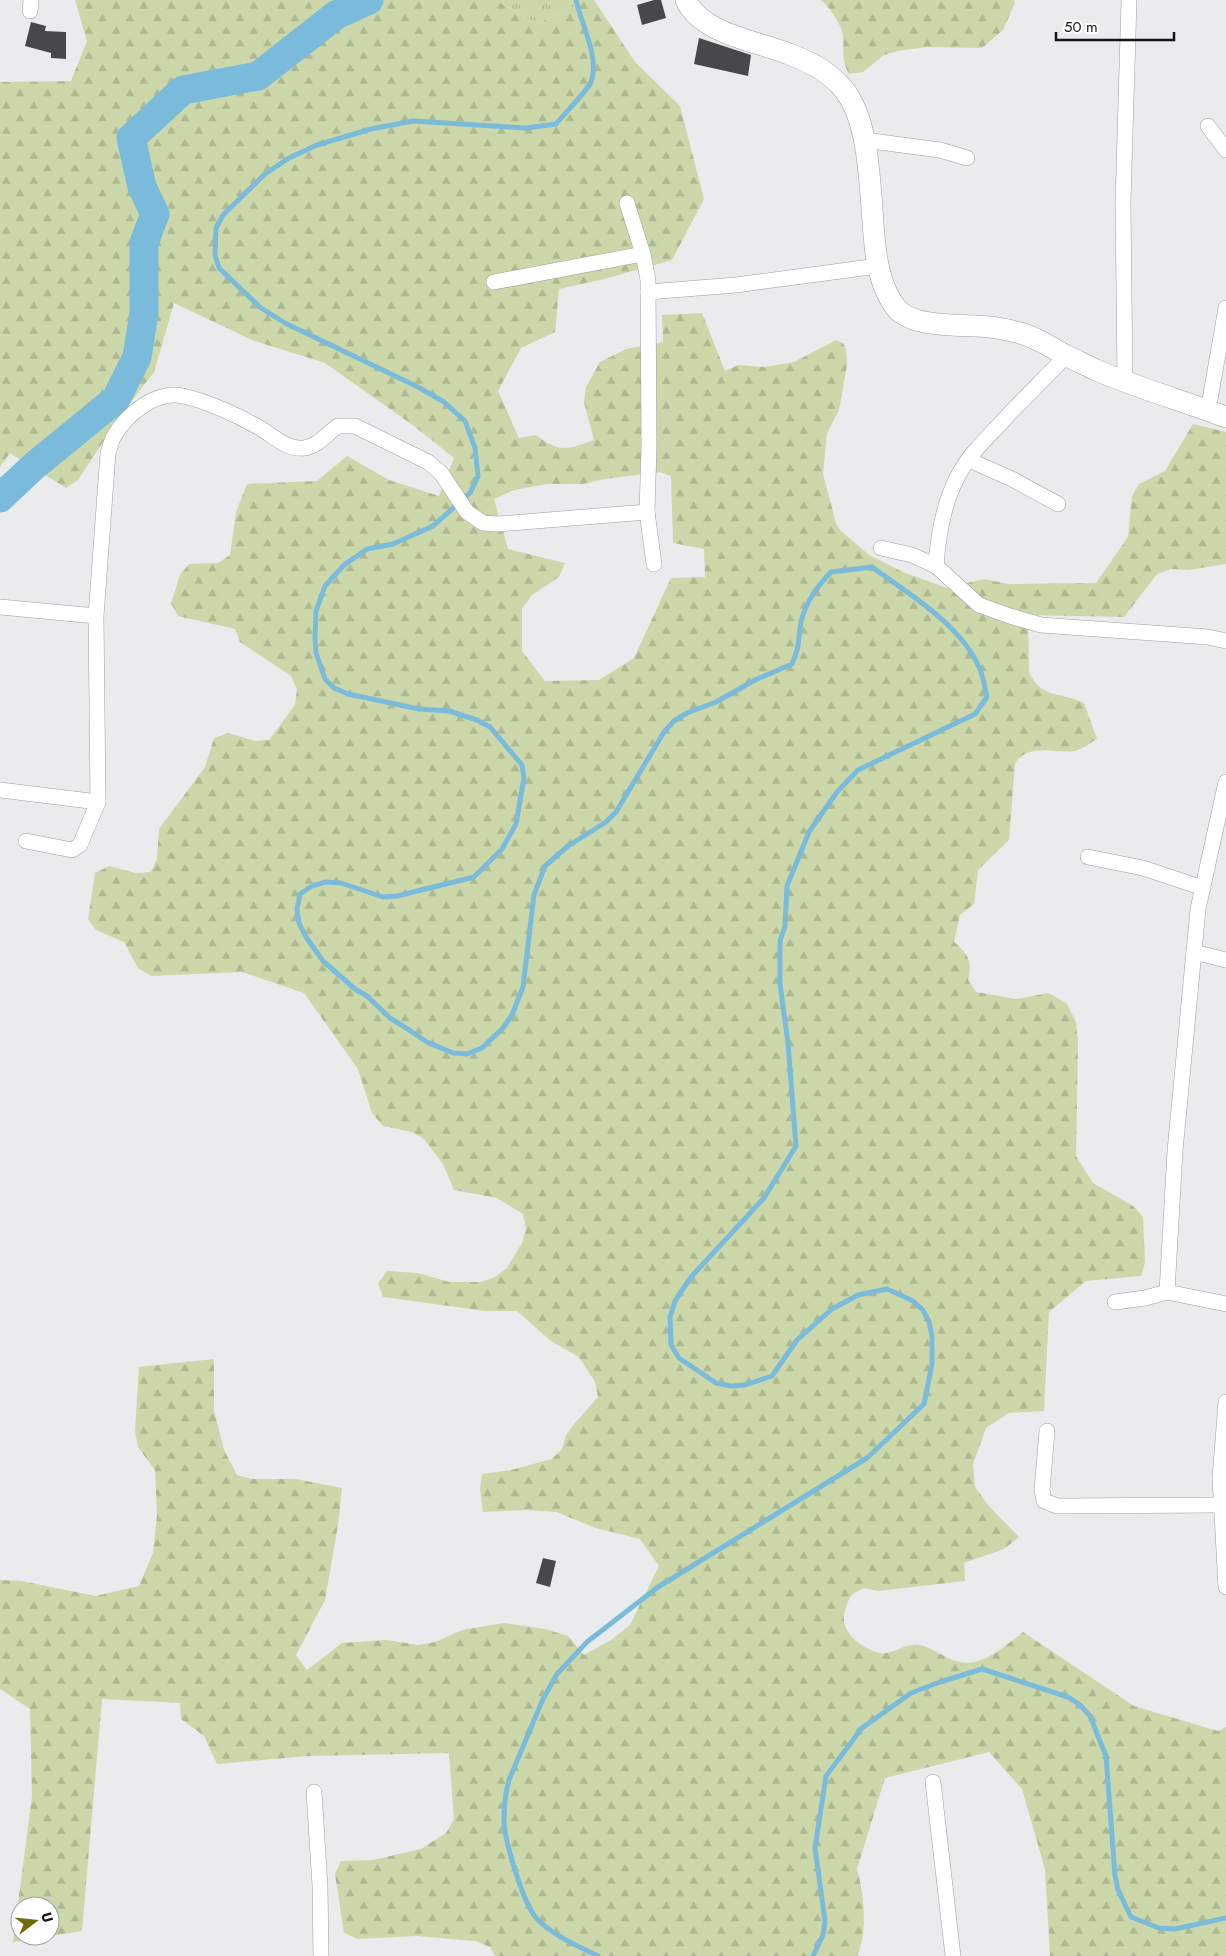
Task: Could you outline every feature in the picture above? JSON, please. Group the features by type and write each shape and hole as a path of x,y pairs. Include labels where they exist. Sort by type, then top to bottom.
{"main road":[{"path":"686,0 698,16 717,28 790,54 826,72 838,83 853,102 860,120 864,140 874,246 878,266 887,292 898,309 906,315 930,323 990,327 1020,333 1066,356 1125,381 1217,414"}],"street":[{"path":"1125,381 1123,202 1129,0"},
{"path":"1208,126 1226,150"},
{"path":"864,140 940,150 967,158"},
{"path":"627,203 643,254 648,280 649,447 647,512 654,564"},
{"path":"494,282 643,254"},
{"path":"648,292 736,285 878,266"},
{"path":"1217,414 1226,308"},
{"path":"936,566 938,540 949,497 959,474 988,436 1066,356"},
{"path":"26,841 72,850 80,845 98,802 96,616 108,453 114,436 134,412 149,402 166,396 182,395 240,418 262,429 284,444 294,447 303,448 313,445 324,439 338,426 355,426 428,462 441,472 467,512 482,523 498,524 647,512"},
{"path":"969,460 1012,479 1058,504"},
{"path":"880,548 912,555 936,566 979,605 1040,625 1208,637 1226,640"},
{"path":"0,607 96,616"},
{"path":"1167,1292 1175,1151 1198,909 1226,782"},
{"path":"0,790 98,802"},
{"path":"1088,857 1143,868 1203,888"},
{"path":"1194,952 1226,960"},
{"path":"1115,1302 1146,1298 1167,1292 1226,1304"},
{"path":"1226,1402 1220,1478 1226,1587"},
{"path":"1047,1431 1042,1490 1044,1502 1056,1506 1221,1506"},
{"path":"933,1782 954,1956"},
{"path":"314,1792 320,1886 321,1956"}],"green space":[{"path":"75,0 495,0 537,24 588,0 594,0 635,62 680,106 704,199 672,260 604,279 559,289 555,332 521,348 498,391 519,438 536,435 552,445 564,448 594,440 584,402 586,387 600,362 626,349 663,342 662,315 702,313 725,371 738,365 765,367 794,362 836,340 843,343 846,349 847,365 839,410 827,433 823,474 836,523 840,530 869,555 903,572 947,588 984,579 1008,584 1096,583 1128,537 1132,496 1139,484 1165,471 1193,424 1226,432 1226,564 1188,570 1171,569 1157,574 1124,617 1028,615 1029,672 1034,681 1039,687 1052,694 1084,703 1097,739 1075,751 1043,750 1028,753 1015,763 1009,840 978,870 974,904 960,915 954,942 963,950 968,958 970,968 968,980 976,992 1016,999 1049,993 1067,1004 1076,1022 1078,1044 1076,1156 1093,1183 1133,1206 1143,1217 1145,1263 1141,1276 1086,1281 1049,1312 1044,1411 1009,1413 986,1428 973,1464 975,1487 988,1505 1019,1537 1004,1549 964,1563 965,1581 878,1591 864,1588 851,1596 844,1615 844,1622 856,1640 876,1652 887,1653 909,1646 920,1645 959,1662 968,1663 994,1654 1023,1632 1134,1706 1218,1731 1226,1727 1226,1956 1050,1956 1045,1869 1022,1789 989,1752 885,1778 857,1869 862,1889 864,1925 857,1956 495,1956 490,1947 475,1941 416,1936 358,1939 344,1933 335,1874 341,1861 373,1860 421,1849 446,1833 454,1819 449,1753 309,1756 217,1764 204,1736 181,1719 180,1703 102,1699 82,1931 60,1935 60,1896 19,1896 32,1796 30,1709 0,1689 0,1580 22,1581 95,1596 139,1586 153,1553 157,1515 155,1470 138,1447 135,1431 139,1367 214,1359 214,1410 224,1450 237,1475 252,1479 296,1479 342,1488 338,1525 325,1600 296,1655 307,1670 342,1643 387,1640 418,1645 435,1642 462,1630 504,1623 545,1629 568,1636 584,1655 611,1640 630,1625 659,1566 640,1539 596,1528 556,1512 526,1510 483,1512 480,1489 482,1474 511,1470 552,1459 562,1449 566,1435 598,1397 595,1382 579,1357 551,1341 517,1311 485,1311 383,1297 378,1283 387,1271 418,1273 449,1282 481,1282 495,1277 507,1268 522,1243 526,1229 523,1214 497,1198 454,1190 443,1164 424,1139 412,1132 383,1126 372,1113 358,1069 304,993 242,972 151,976 138,968 124,942 96,930 88,919 95,873 109,866 136,873 151,872 157,859 159,829 205,767 214,738 228,733 255,741 269,740 295,705 297,689 291,676 240,642 235,629 178,616 171,603 180,575 189,564 218,563 230,555 236,512 247,484 317,481 347,456 389,480 439,496 454,458 414,426 325,363 252,340 174,303 154,372 118,419 78,480 66,488 10,453 0,467 0,82 71,81 87,41","holes":["660,472 671,476 673,543 704,549 705,577 671,578 634,658 599,680 545,681 522,651 522,609 532,595 559,577 565,563 508,549 494,499 514,490 547,484 583,484 605,479"]},
{"path":"495,0 588,0 537,24"},
{"path":"820,0 1014,0 1015,3 1003,30 982,48 927,47 897,51 884,55 863,72 849,74 843,56 841,27 830,9"}],"building":[{"path":"661,0 666,18 642,25 637,5"},
{"path":"31,22 46,26 45,31 66,32 66,59 51,58 51,53 25,46"},
{"path":"699,38 751,55 748,76 694,64"},
{"path":"543,1558 556,1561 550,1587 536,1583"}],"waterway":[{"path":"0,498 34,466 116,399 137,357 144,313 144,243 155,214 142,187 131,138 183,90 258,76 336,15 369,0"},
{"path":"576,0 592,52 593,73 589,86 556,124 526,128 413,121 371,129 317,145 289,158 265,174 223,215 216,228 215,255 219,268 261,308 285,323 418,387 444,402 465,421 475,448 478,476 470,493 433,526 393,544 367,549 344,565 325,586 316,611 315,639 316,653 325,679 334,688 348,694 419,709 449,711 477,720 490,727 522,765 524,778 516,824 502,849 474,877 397,896 383,897 341,883 326,882 312,886 300,894 297,909 299,923 306,937 323,961 355,989 367,996 390,1018 427,1042 453,1053 467,1054 482,1048 503,1028 512,1015 523,987 534,895 545,866 568,846 606,822 616,812 664,732 674,721 687,713 716,702 755,680 792,664 798,648 801,622 806,607 817,589 831,572 872,567 932,611 947,624 970,651 980,670 987,697 975,714 858,770 837,792 809,832 787,886 785,926 780,941 780,984 788,1043 796,1146 764,1198 691,1277 675,1301 670,1317 671,1345 679,1358 716,1383 731,1386 745,1385 772,1376 797,1340 832,1309 858,1295 887,1289 913,1301 923,1310 929,1322 932,1336 932,1364 924,1404 867,1458 658,1587 587,1642 557,1674 543,1699 509,1780 505,1806 505,1831 521,1889 538,1920 551,1931 598,1956"},
{"path":"813,1956 823,1935 825,1921 815,1848 826,1776 862,1728 911,1693 982,1669 1068,1697 1080,1705 1090,1716 1106,1756 1115,1875 1118,1890 1131,1917 1159,1928 1175,1929 1226,1918"}]}
